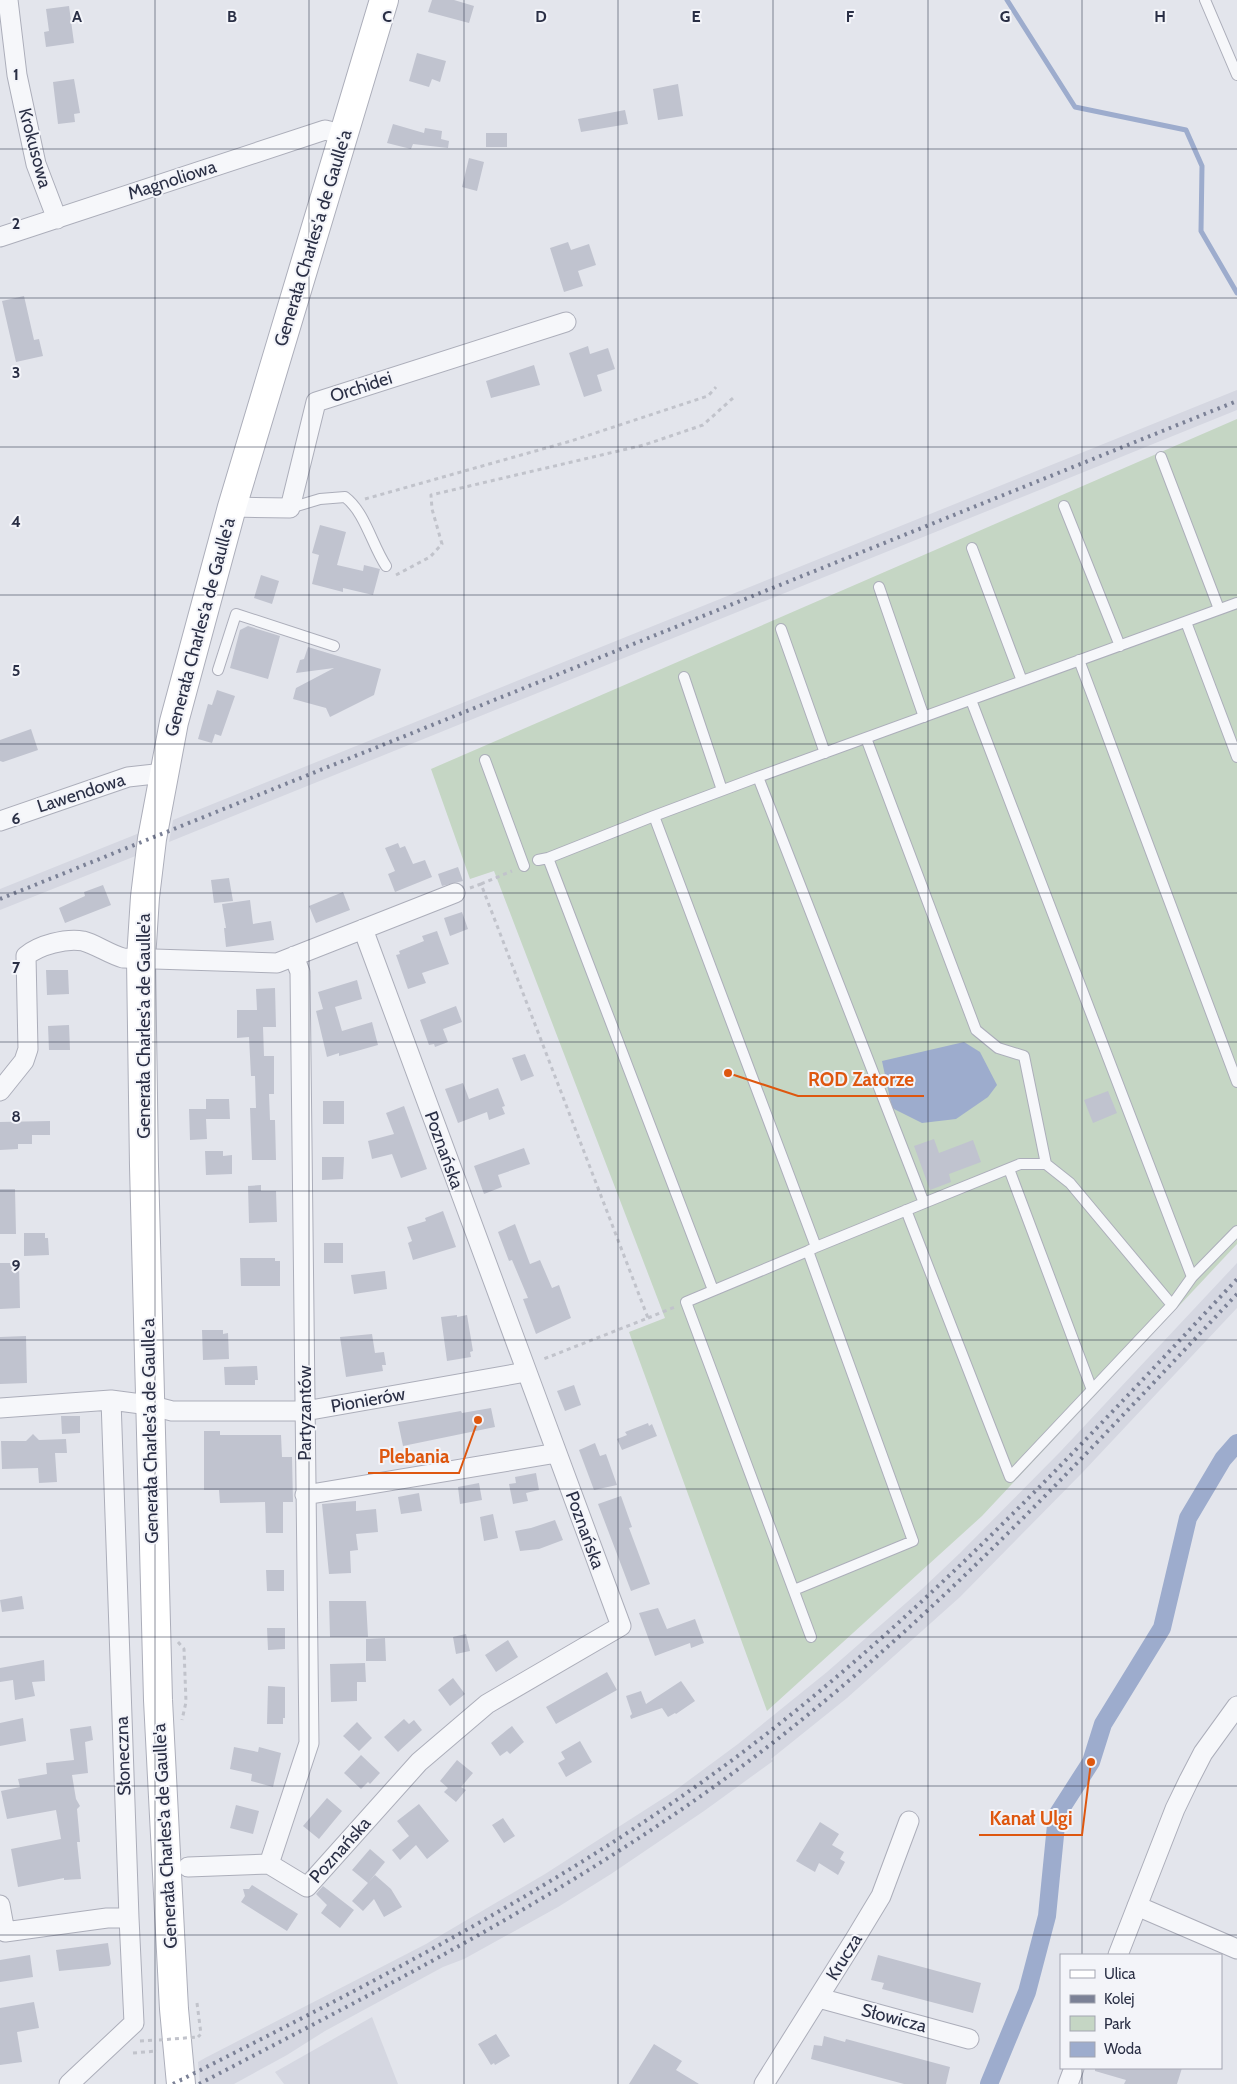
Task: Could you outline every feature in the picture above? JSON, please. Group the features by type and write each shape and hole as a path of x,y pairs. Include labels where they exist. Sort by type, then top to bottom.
{"main road":[{"name":"Generała Charles'a de Gaulle'a","path":"181,2084 174,2008 158,1700 149,1405 141,959 148,864 174,722 232,507 384,0"}],"street":[{"name":"Krokusowa","path":"8,0 9,76 36,164 56,219"},
{"name":"Magnoliowa","path":"0,237 325,130 345,135"},
{"name":"Orchidei","path":"290,508 316,402 566,322"},
{"path":"232,507 290,508"},
{"name":"Lawendowa","path":"0,821 128,777 164,773"},
{"path":"0,1091 24,1061 28,1049 26,956 43,946 73,940 84,942 109,954 123,958 277,963 455,894"},
{"name":"Poznańska","path":"269,1864 307,1888 419,1762 487,1704 621,1626 363,929"},
{"name":"Partyzantów","path":"269,1864 309,1743 300,972 294,956"},
{"name":"Pionierów","path":"0,1408 111,1400 149,1405 172,1411 305,1411 525,1369"},
{"name":"Słoneczna","path":"69,2084 134,2023 111,1400"},
{"path":"305,1495 556,1453"},
{"path":"1118,1954 1189,1780 1203,1753 1237,1706"},
{"name":"Krucza","path":"764,2084 881,1896 909,1821"},
{"path":"188,1867 269,1864"},
{"path":"0,1905 3,1933 108,1918 129,1918"},
{"path":"1138,1906 1237,1949"},
{"name":"Słowicza","path":"819,1998 969,2039"},
{"path":"1068,2084 1074,2069"}],"lane":[{"path":"1205,0 1237,75"},
{"path":"1161,457 1220,609"},
{"path":"290,508 320,499 345,497 352,502 367,527 375,551 386,566"},
{"path":"1064,506 1120,646"},
{"path":"972,548 1022,681"},
{"path":"879,587 924,717"},
{"path":"538,860 548,858 722,790 1237,603"},
{"path":"218,670 236,614 334,646"},
{"path":"1186,622 1237,757"},
{"path":"780,628 825,753"},
{"path":"1079,660 1237,1082"},
{"path":"684,677 722,790"},
{"path":"971,700 1192,1277"},
{"path":"866,738 976,1030 998,1048 1024,1056 1046,1164"},
{"path":"485,760 524,866"},
{"path":"758,777 924,1203"},
{"path":"654,816 812,1249 912,1541 794,1590"},
{"path":"548,858 713,1290"},
{"path":"811,1637 686,1302 1020,1164 1046,1164 1070,1183 1172,1305"},
{"path":"1009,1169 1092,1390"},
{"path":"906,1210 1010,1477 1172,1305 1192,1277 1237,1231"}],"path":[{"path":"352,502 571,441 708,396 716,387"},
{"path":"386,566 388,575 397,575 430,557 442,544 432,509 432,495 644,445 703,425 733,398"},
{"path":"455,894 524,866"},
{"path":"481,884 648,1318"},
{"path":"525,1369 686,1302"},
{"path":"160,2040 198,2037"},
{"path":"133,2053 165,2050"}],"shaded area":[{"path":"1237,390 1237,410 169,842 173,820"},
{"path":"142,832 138,855 0,910 0,889"},
{"path":"1237,1263 1237,1308 1082,1473 960,1597 847,1698 771,1759 773,1761 704,1811 611,1874 558,1907 464,1959 443,1967 325,2031 287,2055 234,2084 200,2084 198,2062 426,1944 545,1874 673,1792 738,1744 827,1672 960,1553 1060,1452"},
{"path":"372,2017 398,2084 284,2084 275,2072"}],"green space":[{"path":"1237,419 1237,1244 982,1516 767,1711 629,1332 665,1318 494,871 470,879 431,769"}],"water":[{"path":"964,1042 980,1052 997,1085 988,1097 956,1119 922,1123 892,1108 882,1061"}],"building":[{"path":"432,0 454,0 474,6 469,23 428,12"},
{"path":"69,6 74,43 46,47 44,32 49,31 46,9"},
{"path":"417,53 446,61 440,82 432,79 429,87 409,81"},
{"path":"74,79 80,113 74,114 75,122 58,124 53,82"},
{"path":"678,84 683,116 658,120 653,89"},
{"path":"625,110 628,124 581,132 578,119"},
{"path":"393,124 424,133 425,128 442,131 441,139 449,141 448,148 413,144 411,149 387,143"},
{"path":"486,133 507,133 507,147 486,147"},
{"path":"469,158 484,162 477,191 462,187"},
{"path":"568,242 571,250 589,244 596,265 578,271 583,286 564,292 550,248"},
{"path":"24,296 34,340 39,339 43,356 16,362 2,301"},
{"path":"588,346 590,354 608,348 615,369 597,375 602,391 584,397 569,353"},
{"path":"534,365 540,385 491,398 486,381"},
{"path":"320,525 346,532 337,565 363,571 364,565 380,569 373,595 343,588 343,592 312,584 319,555 312,553"},
{"path":"261,575 279,581 272,604 254,598"},
{"path":"248,626 280,636 268,679 230,668 240,630"},
{"path":"308,647 381,669 374,695 330,717 326,708 293,699 296,688 334,668 296,673 300,660 304,659"},
{"path":"217,690 235,696 221,736 215,734 212,743 198,739 208,704 212,705"},
{"path":"31,729 38,750 3,762 0,761 0,740"},
{"path":"398,843 400,848 405,846 413,864 425,860 432,877 395,892 388,874 395,871 385,848"},
{"path":"458,867 463,881 442,886 438,874"},
{"path":"229,878 233,901 214,903 211,880"},
{"path":"103,885 111,905 65,923 59,908 85,896 84,892"},
{"path":"343,892 350,910 316,923 309,906"},
{"path":"250,900 253,924 271,921 274,940 226,947 224,928 226,928 222,904"},
{"path":"462,912 468,929 450,936 444,918"},
{"path":"437,931 449,964 422,973 426,983 408,989 396,955 400,954 399,951 424,941 422,936"},
{"path":"46,970 68,970 69,994 47,995"},
{"path":"357,980 362,999 335,1007 342,1031 372,1022 378,1045 339,1056 339,1053 327,1057 316,1011 323,1009 318,992"},
{"path":"275,988 276,1027 263,1027 264,1056 274,1056 274,1094 269,1094 270,1120 275,1120 276,1160 252,1160 250,1108 256,1108 255,1076 251,1076 249,1037 237,1038 237,1010 257,1010 256,989"},
{"path":"456,1006 462,1022 443,1029 448,1042 435,1047 434,1044 429,1045 420,1020"},
{"path":"69,1025 70,1050 49,1050 48,1026"},
{"path":"525,1054 534,1076 521,1081 512,1058"},
{"path":"463,1083 469,1099 498,1088 505,1106 502,1107 505,1114 489,1120 487,1112 458,1123 445,1089"},
{"path":"1108,1091 1117,1113 1093,1123 1084,1100"},
{"path":"206,1099 229,1099 230,1119 206,1119 207,1139 190,1140 189,1109 206,1109"},
{"path":"323,1101 344,1101 344,1124 323,1124"},
{"path":"404,1106 427,1169 401,1178 392,1154 372,1159 368,1141 394,1134 386,1113"},
{"path":"50,1121 50,1135 32,1135 32,1144 18,1144 18,1149 0,1150 0,1122"},
{"path":"934,1139 939,1153 973,1140 981,1162 949,1174 951,1182 930,1190 914,1146"},
{"path":"524,1148 530,1164 498,1175 502,1187 484,1194 474,1166"},
{"path":"205,1151 223,1151 223,1156 232,1155 232,1174 206,1175"},
{"path":"322,1157 344,1157 343,1179 322,1180"},
{"path":"261,1185 261,1191 276,1191 277,1222 249,1223 248,1186"},
{"path":"0,1189 15,1189 16,1234 0,1234"},
{"path":"443,1211 456,1247 413,1260 408,1243 412,1241 407,1227 426,1221 425,1218"},
{"path":"515,1224 530,1264 540,1260 552,1288 559,1285 571,1318 536,1334 523,1299 528,1298 512,1260 509,1261 498,1232"},
{"path":"24,1233 45,1233 45,1238 48,1238 49,1255 24,1256"},
{"path":"324,1243 343,1243 343,1263 324,1263"},
{"path":"240,1258 275,1258 275,1261 280,1261 280,1286 241,1286"},
{"path":"0,1263 19,1263 20,1308 0,1309"},
{"path":"385,1271 387,1289 354,1294 351,1275"},
{"path":"457,1315 457,1317 467,1315 473,1351 470,1352 471,1357 447,1361 441,1317"},
{"path":"202,1330 223,1330 223,1334 228,1333 229,1359 203,1360"},
{"path":"372,1334 375,1353 384,1352 386,1365 382,1365 383,1371 346,1377 340,1337"},
{"path":"26,1336 27,1383 0,1384 0,1337"},
{"path":"257,1366 258,1380 255,1380 255,1385 225,1385 224,1367"},
{"path":"574,1385 581,1405 565,1411 557,1391"},
{"path":"491,1408 495,1427 403,1446 398,1422"},
{"path":"61,1416 80,1416 80,1433 62,1434"},
{"path":"648,1423 649,1426 652,1424 657,1436 622,1450 617,1439 627,1435 625,1432"},
{"path":"204,1431 220,1431 220,1435 281,1435 282,1457 292,1457 293,1502 283,1502 283,1533 266,1533 265,1502 220,1503 219,1490 204,1490"},
{"path":"33,1434 39,1440 66,1439 67,1453 55,1453 57,1482 39,1483 38,1468 2,1469 1,1441 26,1441"},
{"path":"595,1443 600,1456 606,1454 617,1485 594,1490 579,1450"},
{"path":"536,1473 539,1490 526,1493 528,1501 513,1504 509,1484 516,1483 515,1477"},
{"path":"479,1483 482,1500 460,1504 458,1487"},
{"path":"419,1493 422,1511 401,1514 398,1497"},
{"path":"621,1496 632,1527 629,1528 650,1584 631,1591 598,1504"},
{"path":"356,1501 356,1511 376,1509 378,1532 356,1534 358,1550 350,1551 351,1573 329,1574 322,1504"},
{"path":"493,1514 498,1538 484,1541 480,1517"},
{"path":"555,1520 563,1540 539,1549 520,1551 515,1531"},
{"path":"266,1570 284,1570 284,1591 267,1591"},
{"path":"22,1596 24,1609 2,1612 0,1600"},
{"path":"329,1601 366,1601 368,1637 330,1637"},
{"path":"658,1608 667,1629 695,1619 704,1643 691,1648 690,1643 655,1656 639,1613"},
{"path":"267,1628 285,1628 285,1649 268,1650"},
{"path":"466,1634 470,1651 456,1654 453,1637"},
{"path":"385,1638 386,1661 366,1661 366,1639"},
{"path":"508,1640 518,1657 496,1672 485,1655"},
{"path":"44,1660 45,1681 32,1682 35,1696 15,1700 13,1680 0,1682 0,1668"},
{"path":"365,1663 366,1682 357,1682 357,1701 331,1702 330,1664"},
{"path":"607,1672 617,1690 556,1724 546,1707"},
{"path":"453,1678 465,1694 450,1706 438,1690"},
{"path":"681,1681 695,1701 668,1717 662,1708 631,1719 630,1716 632,1714 626,1696 641,1691 646,1704"},
{"path":"268,1686 285,1687 285,1718 283,1718 283,1724 267,1724"},
{"path":"23,1718 26,1741 0,1746 0,1723"},
{"path":"404,1719 409,1724 414,1720 422,1730 398,1752 384,1737"},
{"path":"357,1722 372,1738 359,1751 343,1736"},
{"path":"91,1726 93,1740 85,1742 88,1773 72,1775 76,1799 80,1806 77,1809 80,1842 77,1842 81,1879 64,1880 64,1878 18,1887 11,1849 61,1839 56,1810 7,1819 1,1791 20,1787 18,1779 47,1774 46,1763 74,1760 70,1729"},
{"path":"512,1726 524,1742 510,1754 507,1751 500,1756 491,1743"},
{"path":"580,1741 592,1762 566,1777 558,1763 565,1759 561,1752"},
{"path":"234,1747 258,1752 259,1747 281,1753 273,1787 251,1781 252,1774 230,1769"},
{"path":"361,1755 380,1773 370,1784 368,1782 361,1789 344,1773"},
{"path":"457,1760 473,1773 461,1787 466,1790 456,1802 444,1792 448,1788 440,1781"},
{"path":"327,1798 342,1811 319,1839 303,1826"},
{"path":"419,1804 449,1841 427,1859 416,1845 400,1860 392,1850 409,1836 397,1821"},
{"path":"236,1805 259,1811 253,1834 230,1828"},
{"path":"503,1818 515,1836 504,1843 492,1825"},
{"path":"820,1822 839,1834 832,1845 844,1852 840,1859 845,1862 838,1875 819,1863 815,1872 796,1861"},
{"path":"370,1849 385,1862 368,1883 352,1870"},
{"path":"375,1875 391,1889 402,1907 384,1917 374,1899 363,1911 352,1901"},
{"path":"252,1885 298,1914 287,1931 241,1902 245,1896 243,1889 249,1889"},
{"path":"323,1886 354,1910 340,1928 321,1913 327,1905 316,1894"},
{"path":"108,1943 111,1964 109,1966 59,1971 56,1950"},
{"path":"30,1955 33,1977 0,1982 0,1960"},
{"path":"878,1955 981,1983 973,2013 882,1989 884,1983 871,1980"},
{"path":"34,2002 39,2028 17,2032 22,2062 0,2065 0,2008"},
{"path":"496,2034 510,2056 495,2065 494,2063 491,2065 478,2044"},
{"path":"824,2036 845,2042 846,2039 950,2067 946,2084 904,2084 811,2059 814,2045 822,2046"},
{"path":"654,2044 682,2061 676,2070 699,2084 629,2084"},
{"path":"1095,2069 1182,2069 1177,2084 1124,2084 1126,2080 1095,2071"}],"waterway":[{"path":"1007,0 1075,107 1186,130 1202,166 1201,231 1237,293"},
{"path":"989,2084 1027,1992 1047,1916 1057,1815 1091,1762 1103,1724 1162,1628 1188,1518 1223,1459 1237,1443"}],"railway":[{"path":"0,899 1237,401"},
{"path":"173,2084 392,1971 534,1891 672,1803 739,1755 807,1702 873,1646 999,1528 1119,1405 1237,1279"},
{"path":"199,2084 340,2011 479,1935 614,1854 745,1764 813,1711 878,1656 1002,1540 1237,1294"}],"place":[{"name":"ROD Zatorze","path":"728,1073"},
{"name":"Plebania","path":"478,1420"},
{"name":"Kanał Ulgi","path":"1091,1762"}]}
